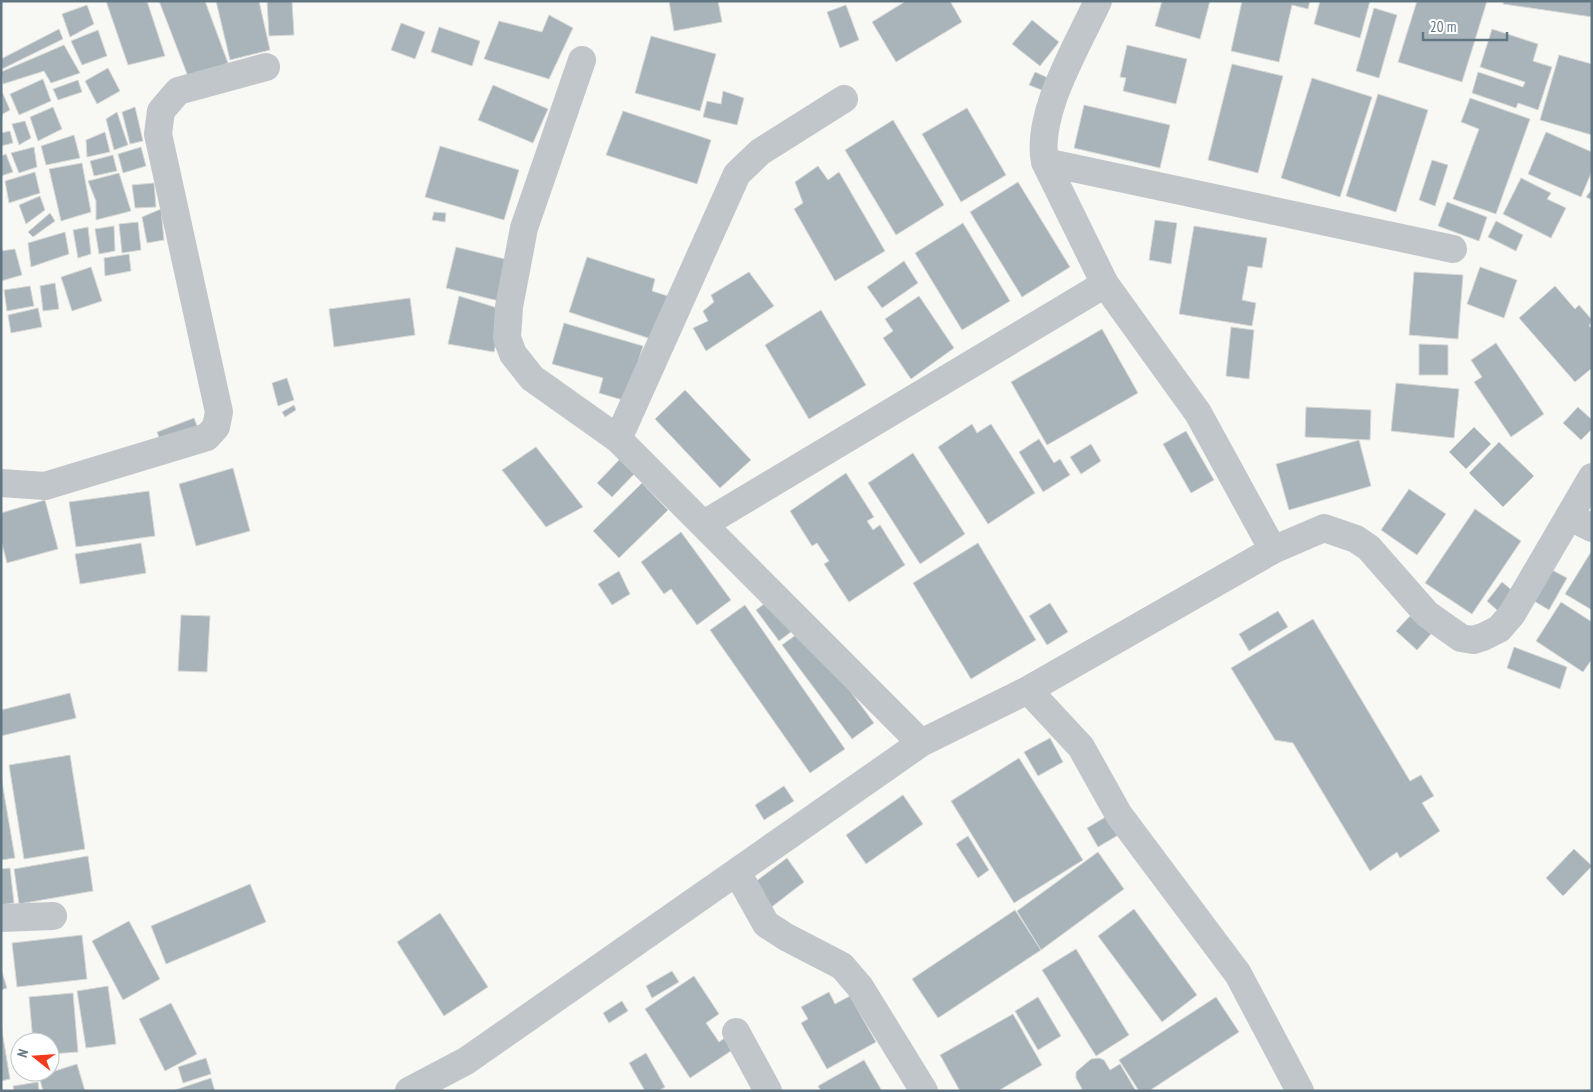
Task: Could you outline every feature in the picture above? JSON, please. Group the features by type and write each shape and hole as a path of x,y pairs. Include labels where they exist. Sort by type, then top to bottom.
{"street":[{"path":"1098,1 1049,109 1042,149 1045,162 1105,284 1198,413 1273,550"},
{"path":"582,60 524,228 509,307 507,338 513,354 532,378 618,439 921,743"},
{"path":"1,482 45,486 207,437 216,427 219,412 158,134 161,111 178,92 266,67"},
{"path":"618,439 737,174 760,152 844,99"},
{"path":"1045,162 1453,249"},
{"path":"704,524 1105,284"},
{"path":"409,1091 466,1061 921,743 1028,690 1273,550 1324,528 1356,539 1369,548 1427,614 1461,638 1473,640 1498,630 1581,523 1592,478"},
{"path":"1028,690 1081,747 1119,815 1238,974 1300,1091"},
{"path":"736,872 766,924 786,937 842,966 860,987 924,1091"},
{"path":"1,918 53,916"},
{"path":"736,1032 768,1091"}],"building":[{"path":"106,1 147,1 165,56 128,65"},
{"path":"159,1 205,1 228,63 189,79"},
{"path":"216,1 259,1 270,50 230,60"},
{"path":"267,1 292,1 294,35 269,36"},
{"path":"669,1 718,1 722,22 674,31"},
{"path":"906,1 950,1 962,22 896,62 872,22"},
{"path":"1162,1 1210,1 1200,39 1155,26"},
{"path":"1242,1 1310,1 1308,9 1292,5 1279,62 1231,51"},
{"path":"1320,1 1370,1 1360,38 1314,24"},
{"path":"1417,1 1487,1 1462,82 1398,62"},
{"path":"1504,1 1592,1 1592,17 1503,4"},
{"path":"87,5 94,24 70,37 62,14"},
{"path":"846,5 859,40 840,48 827,12"},
{"path":"1374,8 1397,15 1379,78 1356,71"},
{"path":"549,15 573,28 549,79 484,59 499,21 542,32"},
{"path":"1032,20 1059,42 1040,66 1012,44"},
{"path":"401,23 425,32 415,59 391,50"},
{"path":"439,27 480,41 472,66 431,52"},
{"path":"59,29 63,39 2,69 1,59"},
{"path":"1492,29 1538,44 1533,61 1552,67 1538,110 1518,103 1516,108 1472,93 1478,72 1523,87 1525,82 1480,67"},
{"path":"98,30 107,56 82,65 71,41"},
{"path":"651,36 716,54 700,111 635,93"},
{"path":"64,45 80,73 51,83 44,71 3,84 1,72"},
{"path":"1127,45 1187,59 1176,104 1123,91 1126,78 1120,77"},
{"path":"1559,55 1592,64 1592,135 1540,120"},
{"path":"1232,64 1283,76 1258,173 1208,160"},
{"path":"108,68 120,91 97,104 85,81"},
{"path":"1035,72 1055,81 1049,93 1029,85"},
{"path":"1312,78 1372,97 1340,197 1281,178"},
{"path":"43,79 51,101 19,115 10,94"},
{"path":"78,80 82,92 58,100 53,89"},
{"path":"493,85 548,109 533,143 478,120"},
{"path":"1,89 10,110 1,115"},
{"path":"723,91 744,98 737,125 703,117 707,101 721,104"},
{"path":"1378,94 1428,110 1396,212 1346,196"},
{"path":"1470,98 1530,119 1496,214 1453,199 1479,129 1461,122"},
{"path":"1084,105 1170,125 1160,168 1074,148"},
{"path":"53,107 62,129 38,141 30,117"},
{"path":"135,107 143,141 130,144 122,112"},
{"path":"967,108 1006,175 961,202 922,134"},
{"path":"623,111 711,140 697,184 606,155"},
{"path":"117,112 128,145 114,150 106,119"},
{"path":"893,120 944,205 896,235 845,150"},
{"path":"25,121 31,138 19,145 12,124"},
{"path":"10,131 13,143 1,146 1,133"},
{"path":"105,132 110,152 87,157 86,140"},
{"path":"1546,132 1592,152 1592,171 1581,197 1528,174"},
{"path":"74,135 80,158 46,165 41,146"},
{"path":"440,146 519,170 504,220 425,197"},
{"path":"34,147 37,167 19,173 11,153"},
{"path":"141,147 146,166 123,173 118,154"},
{"path":"6,154 13,172 1,176 1,156"},
{"path":"113,155 117,171 94,176 90,161"},
{"path":"1432,160 1448,165 1435,206 1419,200"},
{"path":"82,163 91,212 61,221 49,169"},
{"path":"818,166 828,180 839,172 885,251 835,281 794,209 803,203 795,182"},
{"path":"35,172 40,193 9,203 5,181"},
{"path":"119,173 131,211 96,220 96,201 88,181"},
{"path":"1521,178 1551,193 1547,199 1566,208 1551,238 1503,214"},
{"path":"1018,182 1070,267 1022,297 970,212"},
{"path":"154,183 156,207 135,208 132,185"},
{"path":"1592,189 1592,200 1586,197"},
{"path":"40,196 45,210 26,224 19,205"},
{"path":"1447,202 1487,217 1479,241 1438,226"},
{"path":"161,209 164,240 147,243 142,217"},
{"path":"434,212 446,213 445,222 432,220"},
{"path":"50,213 55,221 33,237 28,232"},
{"path":"1155,220 1177,223 1171,264 1149,260"},
{"path":"1496,221 1523,235 1516,251 1488,237"},
{"path":"138,222 141,250 122,253 119,224"},
{"path":"963,223 1010,301 962,330 915,253"},
{"path":"114,226 115,251 99,254 95,229"},
{"path":"1194,226 1267,238 1262,268 1248,266 1242,300 1256,303 1252,326 1179,314"},
{"path":"88,227 91,254 78,258 73,230"},
{"path":"65,232 69,254 31,267 28,243"},
{"path":"456,247 513,261 503,302 446,288"},
{"path":"15,249 22,275 1,281 1,251"},
{"path":"129,254 131,271 105,276 104,258"},
{"path":"587,257 655,279 652,291 674,298 660,342 569,312"},
{"path":"904,261 918,283 882,308 867,287"},
{"path":"91,267 102,301 72,311 61,277"},
{"path":"1480,267 1517,280 1504,318 1467,304"},
{"path":"749,272 774,306 706,351 693,328 708,321 703,311 714,302 711,295"},
{"path":"1414,272 1463,275 1458,339 1409,335"},
{"path":"55,283 59,309 43,311 40,286"},
{"path":"30,286 34,306 7,311 4,290"},
{"path":"1555,286 1575,309 1579,305 1592,320 1589,326 1592,329 1592,368 1575,382 1519,318"},
{"path":"459,296 504,310 494,352 448,344"},
{"path":"919,296 954,348 911,379 883,338 893,331 885,319"},
{"path":"410,298 415,335 334,347 329,309"},
{"path":"38,308 42,327 11,333 8,315"},
{"path":"821,310 866,385 809,419 765,345"},
{"path":"564,323 643,346 626,401 599,393 603,378 552,364"},
{"path":"1231,327 1254,330 1249,379 1226,376"},
{"path":"1102,329 1138,393 1047,445 1011,382"},
{"path":"1496,343 1544,414 1511,437 1474,382 1482,377 1471,360"},
{"path":"1419,344 1448,345 1448,375 1419,375"},
{"path":"287,378 294,400 278,406 272,383"},
{"path":"1396,383 1459,389 1454,438 1391,431"},
{"path":"685,390 751,460 720,488 655,419"},
{"path":"294,405 296,410 285,417 282,412"},
{"path":"1306,407 1371,410 1370,440 1305,437"},
{"path":"1578,407 1592,420 1592,429 1581,440 1563,423"},
{"path":"194,418 201,436 164,450 157,432"},
{"path":"972,424 977,433 991,424 1035,493 988,524 938,447"},
{"path":"1474,427 1491,444 1466,469 1449,452"},
{"path":"1186,431 1214,480 1191,493 1163,444"},
{"path":"1039,439 1054,463 1060,459 1070,475 1043,492 1019,452"},
{"path":"1359,440 1371,486 1289,510 1276,464"},
{"path":"1499,442 1534,476 1503,507 1469,473"},
{"path":"1091,444 1101,461 1081,474 1070,457"},
{"path":"536,447 583,507 546,527 502,470"},
{"path":"913,453 965,534 920,564 868,483"},
{"path":"622,457 637,471 612,497 597,483"},
{"path":"233,468 250,531 196,546 179,484"},
{"path":"846,473 874,517 867,521 873,530 880,525 905,565 849,602 824,564 829,561 817,543 812,546 790,511"},
{"path":"642,483 668,510 619,558 593,531"},
{"path":"1409,489 1446,514 1417,555 1381,530"},
{"path":"149,491 155,536 76,547 69,502"},
{"path":"45,500 58,549 7,563 1,540 1,513"},
{"path":"1475,509 1521,541 1472,614 1425,583"},
{"path":"681,532 731,600 697,625 671,589 664,594 641,562"},
{"path":"141,543 146,573 80,584 75,554"},
{"path":"978,543 1036,640 971,679 913,583"},
{"path":"1592,553 1592,610 1565,594"},
{"path":"1552,570 1567,578 1549,610 1534,601"},
{"path":"619,571 630,594 612,605 598,584"},
{"path":"1502,582 1514,592 1498,611 1487,601"},
{"path":"772,598 795,629 779,641 756,610"},
{"path":"1561,602 1592,622 1592,659 1583,672 1536,641"},
{"path":"1050,603 1068,632 1047,645 1029,616"},
{"path":"745,605 845,749 810,773 710,630"},
{"path":"1278,611 1288,627 1249,651 1239,634"},
{"path":"181,615 210,616 207,672 178,671"},
{"path":"1410,616 1431,634 1417,650 1396,631"},
{"path":"1313,619 1410,781 1421,775 1434,796 1422,803 1440,831 1400,858 1397,852 1370,871 1293,743 1275,740 1231,668"},
{"path":"804,629 874,723 852,739 782,645"},
{"path":"1514,647 1567,667 1560,689 1507,668"},
{"path":"70,693 76,718 1,736 1,710"},
{"path":"1050,738 1063,762 1038,776 1024,752"},
{"path":"70,755 85,849 24,859 9,765"},
{"path":"1019,758 1083,860 1014,903 951,801"},
{"path":"1,776 15,858 1,860"},
{"path":"784,786 794,801 764,820 755,805"},
{"path":"903,795 923,824 866,864 846,835"},
{"path":"1109,815 1120,834 1098,847 1087,828"},
{"path":"968,836 989,870 978,878 956,844"},
{"path":"1574,849 1592,866 1563,896 1546,878"},
{"path":"1098,852 1124,889 1041,950 1017,911"},
{"path":"88,856 93,891 19,904 14,869"},
{"path":"787,858 804,882 769,909 751,885"},
{"path":"10,868 14,903 1,905 1,869"},
{"path":"250,884 266,922 166,964 151,926"},
{"path":"1134,909 1197,995 1162,1022 1098,936"},
{"path":"1015,910 1041,950 938,1018 912,979"},
{"path":"440,913 488,987 444,1016 397,942"},
{"path":"129,921 160,979 123,1000 92,941"},
{"path":"82,935 87,979 17,987 12,943"},
{"path":"1076,949 1129,1035 1096,1056 1042,970"},
{"path":"1,969 7,988 1,990"},
{"path":"672,971 679,982 652,998 646,986"},
{"path":"694,976 719,1014 706,1023 719,1042 732,1033 740,1045 690,1078 645,1009"},
{"path":"108,986 116,1044 86,1048 77,991"},
{"path":"829,992 835,1004 850,996 876,1042 827,1069 801,1023 808,1019 801,1007"},
{"path":"73,993 78,1052 60,1053 60,1032 32,1032 29,997"},
{"path":"1038,997 1061,1036 1038,1050 1015,1011"},
{"path":"1216,997 1239,1032 1149,1091 1139,1091 1119,1060"},
{"path":"622,1001 628,1011 609,1023 603,1013"},
{"path":"171,1003 197,1054 165,1071 139,1019"},
{"path":"1013,1014 1042,1065 998,1091 960,1091 940,1055"},
{"path":"1,1025 10,1079 1,1081"},
{"path":"646,1053 665,1087 658,1091 645,1091 629,1063"},
{"path":"206,1058 211,1074 183,1083 178,1067"},
{"path":"1099,1058 1104,1060 1110,1070 1120,1064 1136,1091 1079,1091 1082,1089 1076,1078 1076,1072 1091,1059"},
{"path":"864,1060 882,1091 821,1091 818,1086"},
{"path":"77,1064 85,1091 43,1091 41,1082 60,1082 60,1069"},
{"path":"211,1078 215,1091 172,1091"},
{"path":"38,1082 39,1091 14,1091 13,1086"}]}
